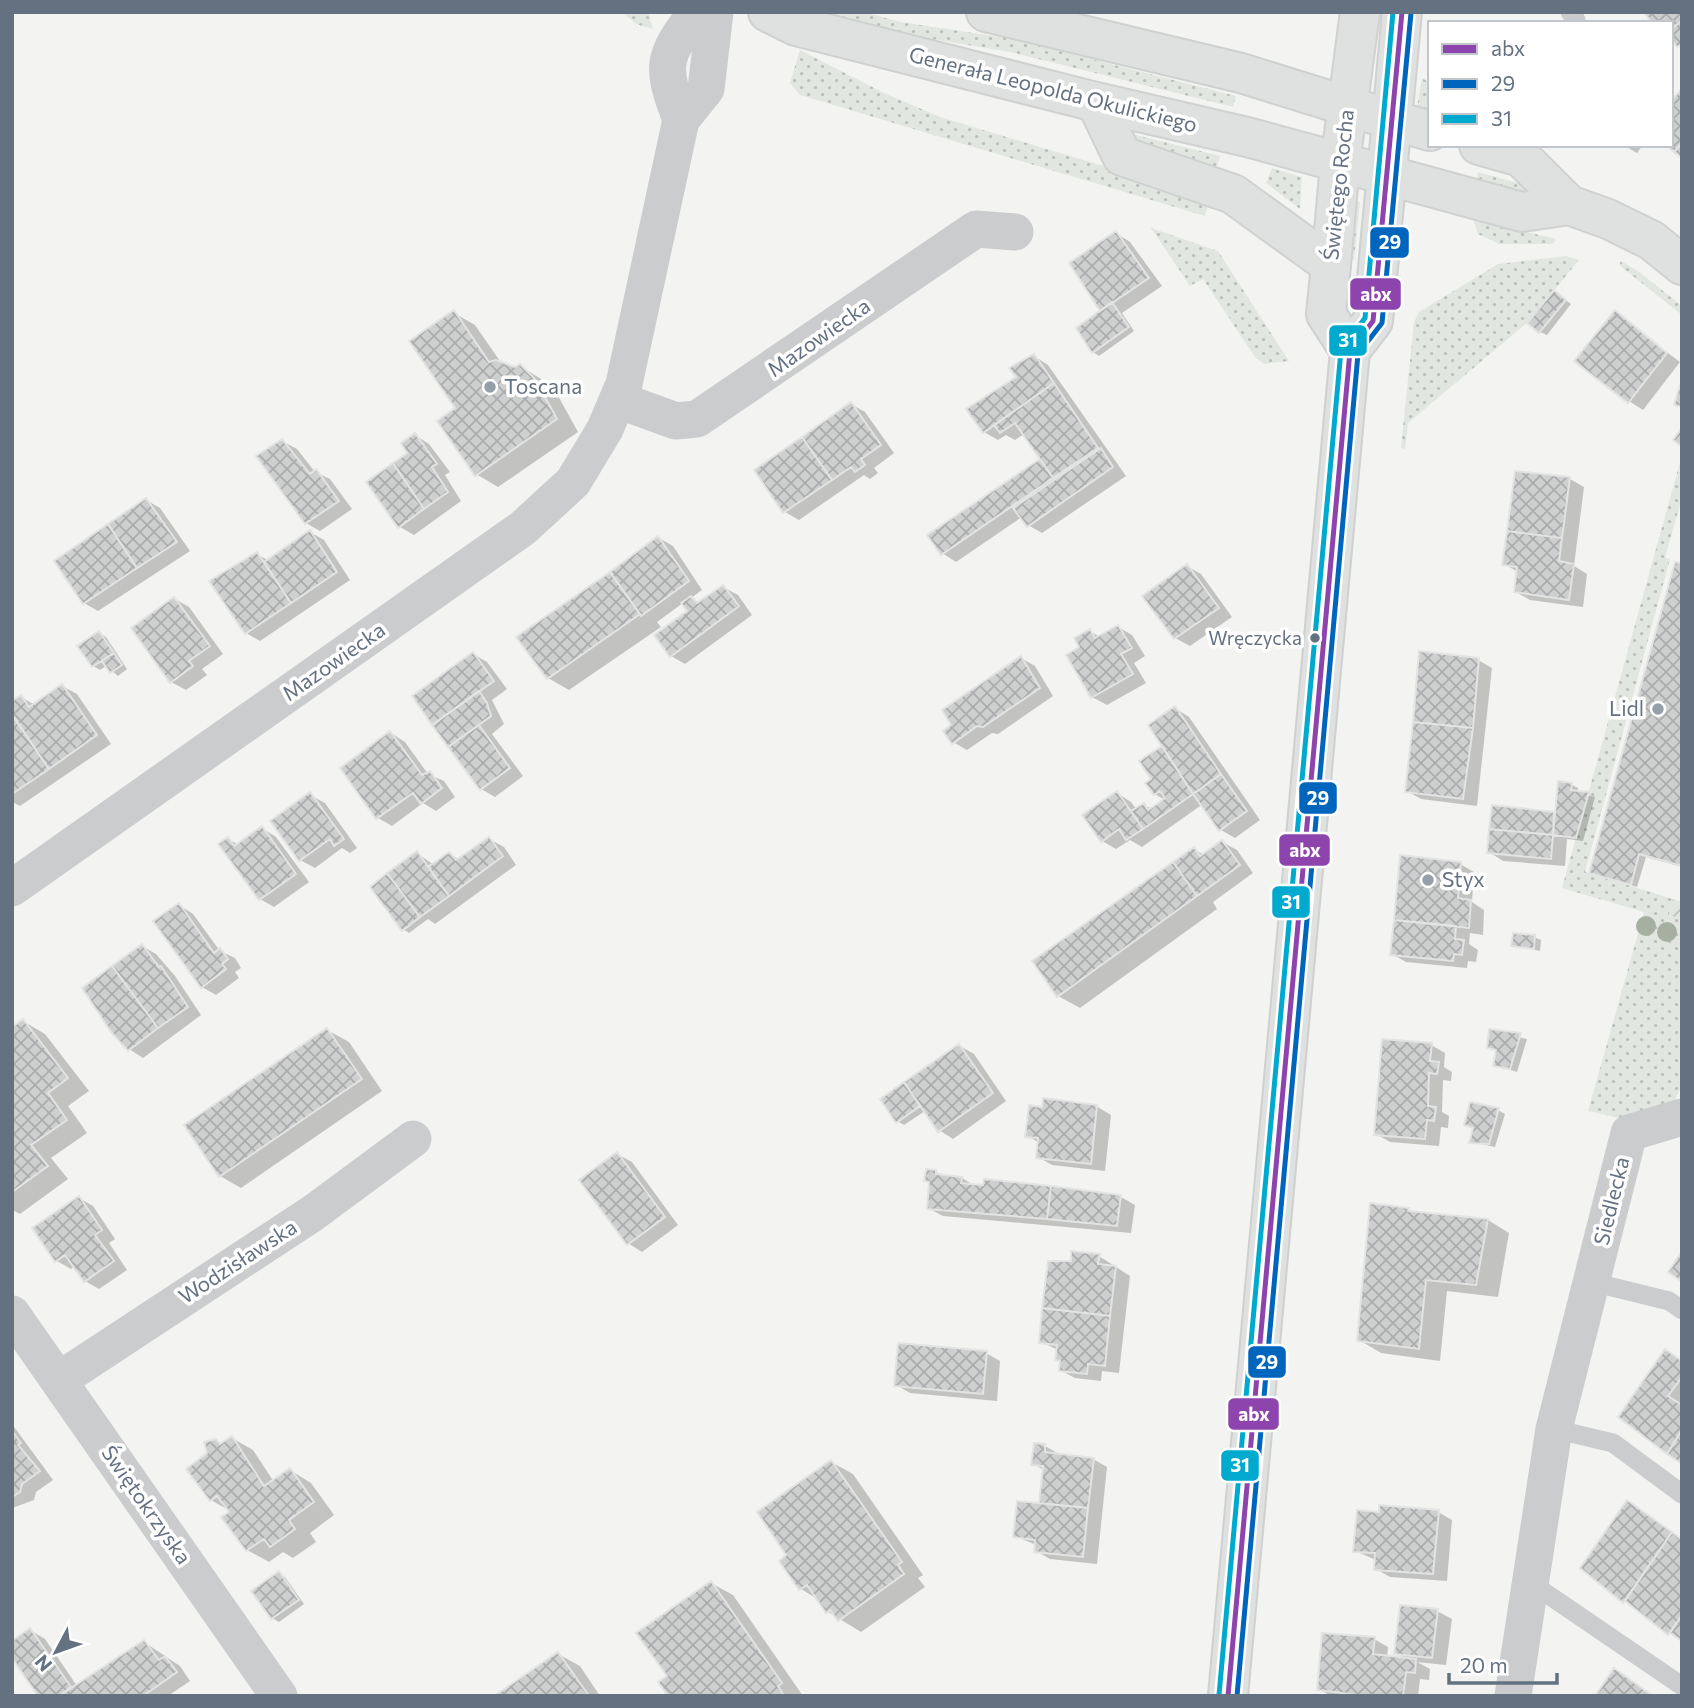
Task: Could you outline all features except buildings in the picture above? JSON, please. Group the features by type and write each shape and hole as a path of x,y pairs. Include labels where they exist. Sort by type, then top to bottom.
{"main road":[{"name":"Generała Leopolda Okulickiego","path":"768,12 796,26 1096,102 1247,137 1340,164"},
{"path":"986,12 1241,73 1428,130"},
{"name":"Świętego Rocha","path":"1350,351 1326,314 1340,164 1360,12"},
{"path":"1228,1696 1350,351 1373,321 1392,120 1410,41"},
{"path":"1096,102 1122,156 1233,194 1331,264"},
{"path":"1492,147 1519,151 1569,205 1608,219 1651,240 1682,265"},
{"path":"1340,164 1522,212 1569,205"}],"street":[{"path":"681,120 666,81 670,47 696,12"},
{"name":"Mazowiecka","path":"18,879 523,528 573,482 606,429 624,384 681,120 706,89 715,12"},
{"name":"Mazowiecka","path":"618,400 676,421 697,419 976,229 1015,232"},
{"name":"Siedlecka","path":"1513,1696 1554,1429 1629,1133 1682,1117"},
{"name":"Wodzisławska","path":"58,1380 313,1213 413,1139"},
{"name":"Świętokrzyska","path":"12,1314 279,1696"}],"lane":[{"path":"1592,1282 1669,1301 1682,1310"},
{"path":"1554,1429 1613,1443 1682,1493"},
{"path":"1531,1583 1682,1686"}],"shaded area":[{"path":"622,12 648,12 653,29 636,24"},
{"path":"819,12 863,12 901,22 1013,39 1236,96 1233,107 1010,52 889,32"},
{"path":"800,50 882,92 940,117 1210,198 1205,216 800,95 790,83"},
{"path":"1422,78 1428,82 1428,110 1417,107"},
{"path":"1128,133 1220,156 1217,167 1125,140"},
{"path":"1272,168 1302,177 1300,209 1266,183"},
{"path":"1478,172 1536,188 1548,195 1475,187"},
{"path":"1348,201 1360,202 1354,260 1343,259"},
{"path":"1473,219 1556,239 1553,244 1499,244 1478,234"},
{"path":"1151,228 1218,251 1289,361 1264,364 1255,357 1203,279 1190,286"},
{"path":"1566,256 1579,260 1527,323 1408,423 1405,450 1401,447 1414,322 1419,312 1498,264"},
{"path":"1621,261 1682,306 1682,315 1619,265"},
{"path":"1682,455 1682,498 1665,557 1670,559 1585,872 1673,899 1669,915 1682,919 1682,1085 1674,1102 1628,1120 1588,1111 1644,912 1562,888"},
{"path":"1673,899 1682,902 1682,919 1669,915"}],"transit line":[{"name":"31","path":"1219,1695 1341,350 1365,318 1393,12"},
{"name":"abx","path":"1228,1696 1350,351 1373,321 1402,12"},
{"name":"29","path":"1237,1696 1358,354 1382,323 1411,13"}],"place":[{"name":"Toscana","path":"490,387"},
{"name":"Wręczycka","path":"1315,638"},
{"name":"Lidl","path":"1658,709"},
{"name":"Styx","path":"1428,880"}]}
